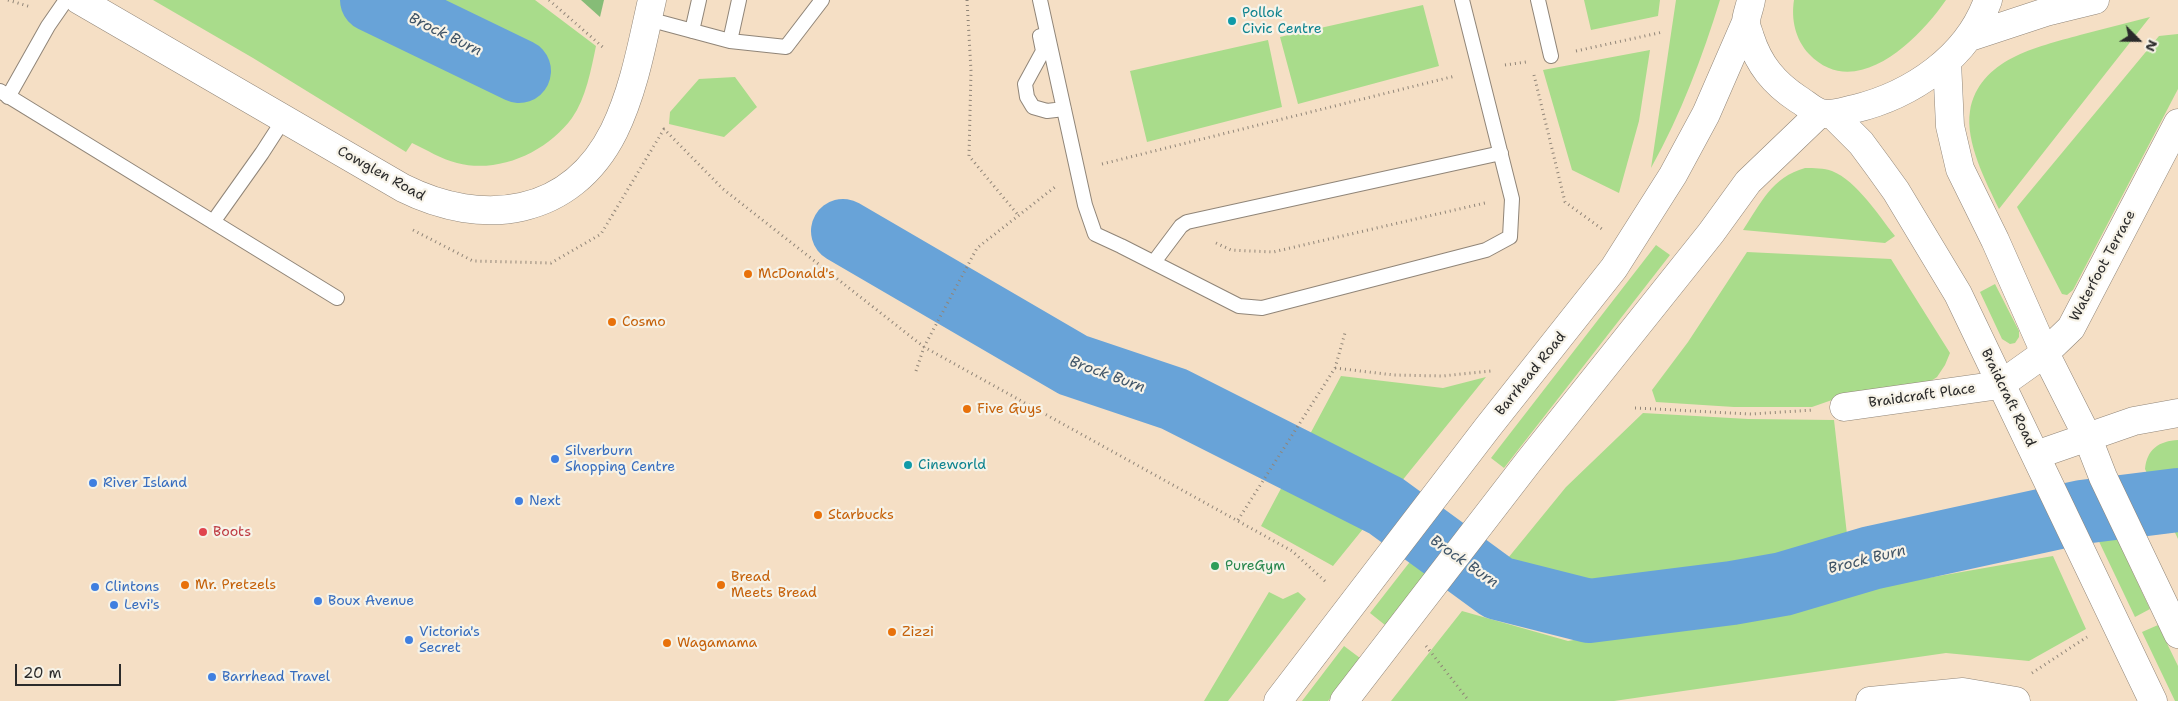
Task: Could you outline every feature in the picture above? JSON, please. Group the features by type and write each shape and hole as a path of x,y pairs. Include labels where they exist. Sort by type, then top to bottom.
{"street":[{"path":"1344,701 1529,461 1711,233 1748,182 1826,113 1874,104 1920,80 1947,62 1970,37 1988,0"},
{"path":"1970,37 2046,12 2095,0"},
{"name":"Cowglen Road","path":"68,7 284,119 428,200 474,210 502,211 536,204 560,191 575,180 602,150 614,131 638,65 650,10"},
{"name":"Braidcraft Road","path":"1749,11 1755,52 1768,74 1785,90 1826,113 1861,143 1896,191 1958,294 2153,701"},
{"name":"Barrhead Road","path":"1278,701 1488,426 1586,306 1614,268 1673,175 1706,114 1749,11"},
{"path":"1947,62 1950,126 1960,170 2045,353 2087,436 2103,477 2178,634"},
{"name":"Waterfoot Terrace","path":"2000,385 2045,353 2071,328 2178,123"},
{"name":"Braidcraft Place","path":"1844,407 2000,385"},
{"path":"2036,455 2134,420 2178,413"},
{"path":"1870,701 1963,692 2021,689"}],"lane":[{"path":"66,0 68,7 48,26 4,94 337,298"},
{"path":"692,31 699,0"},
{"path":"730,41 739,0"},
{"path":"650,10 692,31 730,41 786,47 822,0"},
{"path":"1032,0 1043,51 1025,84 1027,97 1033,107 1047,111 1064,109"},
{"path":"1040,0 1085,205 1095,234 1239,306 1262,308 1486,250 1510,237 1512,198 1462,0"},
{"path":"1538,0 1552,56"},
{"path":"212,222 284,119"},
{"path":"1154,262 1180,226 1187,222 1501,153"}],"path":[{"path":"8,0 68,7"},
{"path":"549,0 605,49"},
{"path":"967,0 971,71 970,156 1018,215"},
{"path":"1141,154 1480,70 1663,32"},
{"path":"1530,61 1565,202 1605,230"},
{"path":"411,228 473,261 551,263 602,234 664,129 723,189 924,347 1292,551 1334,589"},
{"path":"1180,226 1231,250 1273,252 1485,203"},
{"path":"916,371 924,347 977,248"},
{"path":"1238,520 1335,368 1345,333"},
{"path":"1335,368 1394,375 1442,376 1500,371"},
{"path":"1635,408 1751,414 1844,407"},
{"path":"1404,622 1428,648 1469,701"},
{"path":"2021,689 2092,633"}],"green space":[{"path":"153,0 535,0 596,46 581,102 572,118 562,130 536,150 521,157 505,163 473,166 445,159 412,143 406,152 253,58"},
{"path":"581,0 604,0 600,17"},
{"path":"1584,0 1660,0 1658,16 1591,30"},
{"path":"1676,0 1720,0 1690,86 1651,168"},
{"path":"1794,0 1946,0 1920,32 1885,60 1866,69 1846,72 1827,67 1804,48 1795,28"},
{"path":"1423,5 1439,66 1298,104 1280,37"},
{"path":"2150,17 1999,209 1978,162 1969,123 1970,111 1976,93 1985,79 1997,67 2029,51"},
{"path":"2178,34 2178,89 2073,290 2067,295 2062,294 2017,207 2159,36"},
{"path":"1268,40 1282,107 1147,142 1130,71"},
{"path":"1650,50 1639,121 1619,193 1572,170 1543,70"},
{"path":"735,77 757,107 724,137 669,124 670,112 699,79"},
{"path":"1805,168 1832,171 1841,176 1859,191 1895,236 1885,243 1743,230 1768,192 1776,184 1794,172"},
{"path":"1656,245 1670,255 1504,468 1491,458"},
{"path":"1747,252 1891,259 1950,353 1945,365 1937,377 1925,385 1852,393 1812,407 1734,407 1656,402 1652,390 1688,342"},
{"path":"1995,284 2019,331 2019,337 2015,343 2010,344 2002,339 1980,292"},
{"path":"1341,376 1443,388 1486,377 1333,566 1261,526"},
{"path":"1643,413 1748,419 1834,420 1849,552 1785,574 1736,579 1678,592 1612,603 1593,603 1565,592 1495,574 1566,487"},
{"path":"2178,440 2178,539 2145,469 2148,456 2155,447 2165,442"},
{"path":"2110,524 2150,609 2135,617 2094,531"},
{"path":"1416,554 1431,566 1385,625 1370,613"},
{"path":"2053,556 2086,629 2029,661 1946,653 1614,701 1391,701 1462,611 1568,641"},
{"path":"1269,592 1283,599 1298,592 1306,599 1228,701 1204,701"},
{"path":"2158,625 2178,666 2178,701 2175,701 2142,632"},
{"path":"1344,646 1360,658 1328,701 1302,701"}],"waterway":[{"name":"Brock Burn","path":"372,0 519,71"},
{"name":"Brock Burn","path":"843,231 1073,365 1174,399 1386,506 1498,588 1589,611 1732,593 1783,584 1871,558 2082,512 2178,500"}],"place":[{"name":"Pollok Civic Centre","path":"1232,21"},
{"name":"McDonald's","path":"748,274"},
{"name":"Cosmo","path":"612,322"},
{"name":"Five Guys","path":"967,409"},
{"name":"Silverburn Shopping Centre","path":"555,459"},
{"name":"Cineworld","path":"908,465"},
{"name":"River Island","path":"93,483"},
{"name":"Next","path":"519,501"},
{"name":"Starbucks","path":"818,515"},
{"name":"Boots","path":"203,532"},
{"name":"PureGym","path":"1215,566"},
{"name":"Mr. Pretzels","path":"185,585"},
{"name":"Bread Meets Bread","path":"721,585"},
{"name":"Clintons","path":"95,587"},
{"name":"Boux Avenue","path":"318,601"},
{"name":"Levi's","path":"114,605"},
{"name":"Zizzi","path":"892,632"},
{"name":"Victoria's Secret","path":"409,640"},
{"name":"Wagamama","path":"667,643"},
{"name":"Barrhead Travel","path":"212,677"}]}
